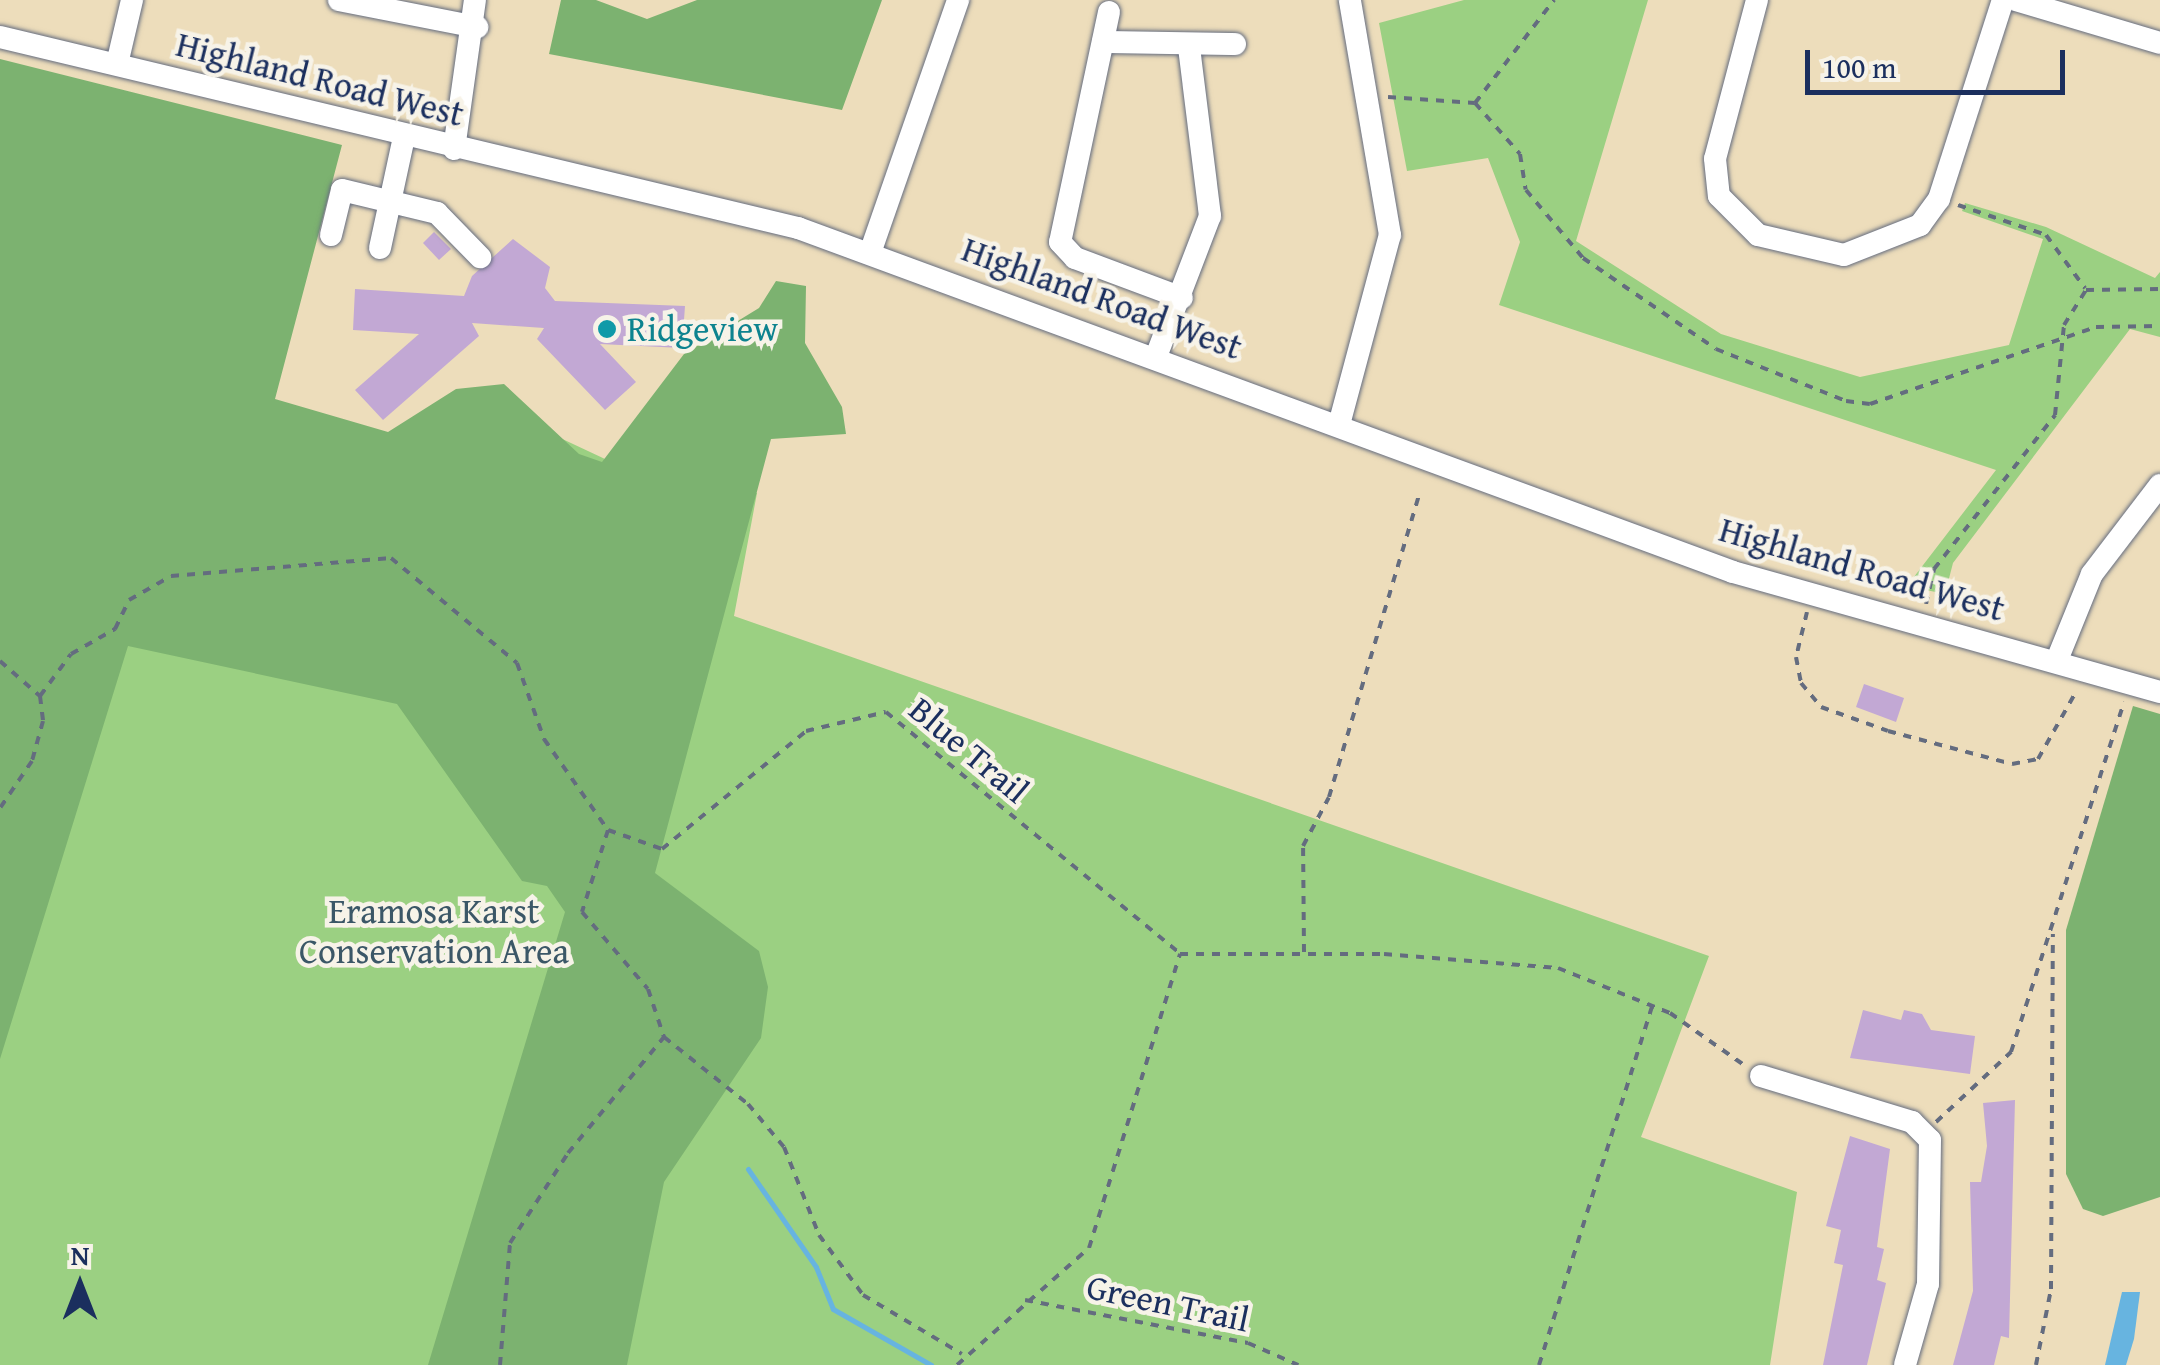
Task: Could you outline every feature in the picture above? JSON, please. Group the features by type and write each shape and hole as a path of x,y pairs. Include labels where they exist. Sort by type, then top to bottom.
{"street":[{"path":"117,64 132,0"},
{"path":"339,0 477,27"},
{"path":"454,150 477,27 475,0"},
{"path":"870,253 958,0"},
{"path":"1340,421 1388,265 1387,186 1350,0"},
{"path":"1756,0 1714,159 1719,196 1737,220 1781,246 1844,255 1920,225 1939,199 2003,0"},
{"path":"2016,0 2160,44"},
{"path":"1109,12 1060,242 1074,258 1182,298"},
{"name":"Highland Road West","path":"0,37 870,253 1158,354 1810,597 2057,660 2160,692"},
{"path":"1103,42 1189,47 1235,44"},
{"path":"1158,354 1210,216 1189,47"},
{"path":"380,248 404,137"},
{"path":"331,236 342,190 437,212 480,256"},
{"path":"2057,660 2092,574 2160,484"},
{"path":"1761,1076 1912,1122 1923,1133 1928,1284 1905,1365"}],"path":[{"path":"1475,103 1554,0"},
{"path":"1368,95 1475,103 1520,154 1526,190 1583,258 1742,362 1870,404 2061,338 2129,322 2160,326"},
{"path":"1939,199 2046,234 2086,290"},
{"path":"1920,627 1934,569 2055,415 2061,338 2086,290"},
{"path":"2086,290 2160,290"},
{"path":"1304,954 1303,846 1328,797 1420,492"},
{"path":"0,808 32,761 40,696 71,654 115,628 130,600 171,576 392,558 517,663 544,739 608,830 582,912 648,990 664,1037 748,1104 784,1147 819,1235 863,1295 962,1354"},
{"path":"1810,597 1796,657 1821,707 2012,764 2038,759 2086,669"},
{"path":"0,661 40,696"},
{"path":"1923,1133 2010,1052 2130,684"},
{"name":"Blue Trail","path":"608,830 662,849 806,732 886,712 1180,954"},
{"path":"2036,1365 2051,1289 2053,929"},
{"path":"957,1365 962,1354 1089,1248 1180,954 1304,954 1558,968 1652,1006 1761,1076"},
{"path":"1539,1365 1652,1006"},
{"path":"500,1365 510,1243 568,1152 664,1037"},
{"name":"Green Trail","path":"1026,1300 1248,1342 1298,1365"}],"green space":[{"path":"561,0 596,0 647,19 697,0 882,0 842,110 549,54"},
{"path":"1464,0 1648,0 1576,241 1721,334 1860,377 2009,345 2043,239 1962,211 1965,203 2046,227 2155,278 2160,272 2160,337 2130,329 1953,563 1945,594 1907,586 1996,470 1499,305 1520,242 1488,158 1407,171 1379,23"},
{"path":"0,59 342,145 275,399 388,432 456,389 504,384 579,454 602,462 684,354 759,308 776,281 806,286 805,343 842,407 846,434 771,439 655,873 759,951 768,987 761,1038 664,1182 627,1365 428,1365 565,912 547,886 522,881 397,704 128,646 0,1059"},
{"name":"Eramosa Karst Conservation Area","path":"0,73 252,430 455,493 456,389 637,474 757,493 734,616 1709,956 1641,1137 1797,1192 1770,1365 0,1365"},
{"path":"2133,706 2160,714 2160,1197 2103,1216 2083,1209 2066,1174 2066,930"}],"water":[{"path":"2122,1292 2140,1292 2134,1339 2126,1365 2105,1365"}],"building":[{"path":"434,232 451,249 439,260 423,243"},
{"name":"Ridgeview","path":"513,239 550,267 545,288 555,301 685,306 682,348 600,344 636,382 605,410 537,339 544,328 472,323 479,336 383,420 355,390 419,334 353,330 355,289 464,296 472,276"},
{"path":"1864,684 1904,698 1896,722 1856,707"},
{"path":"1863,1010 1901,1020 1904,1010 1922,1014 1931,1030 1975,1036 1970,1074 1850,1058"},
{"path":"2015,1100 2009,1338 2001,1336 1994,1365 1953,1365 1973,1291 1970,1182 1981,1182 1987,1146 1983,1103"},
{"path":"1850,1136 1890,1149 1877,1247 1884,1249 1877,1280 1886,1283 1867,1365 1823,1365 1843,1265 1834,1263 1841,1230 1826,1226"}],"waterway":[{"path":"748,1169 816,1267 833,1309 931,1365"}],"place":[{"name":"Ridgeview","path":"607,329"}]}
